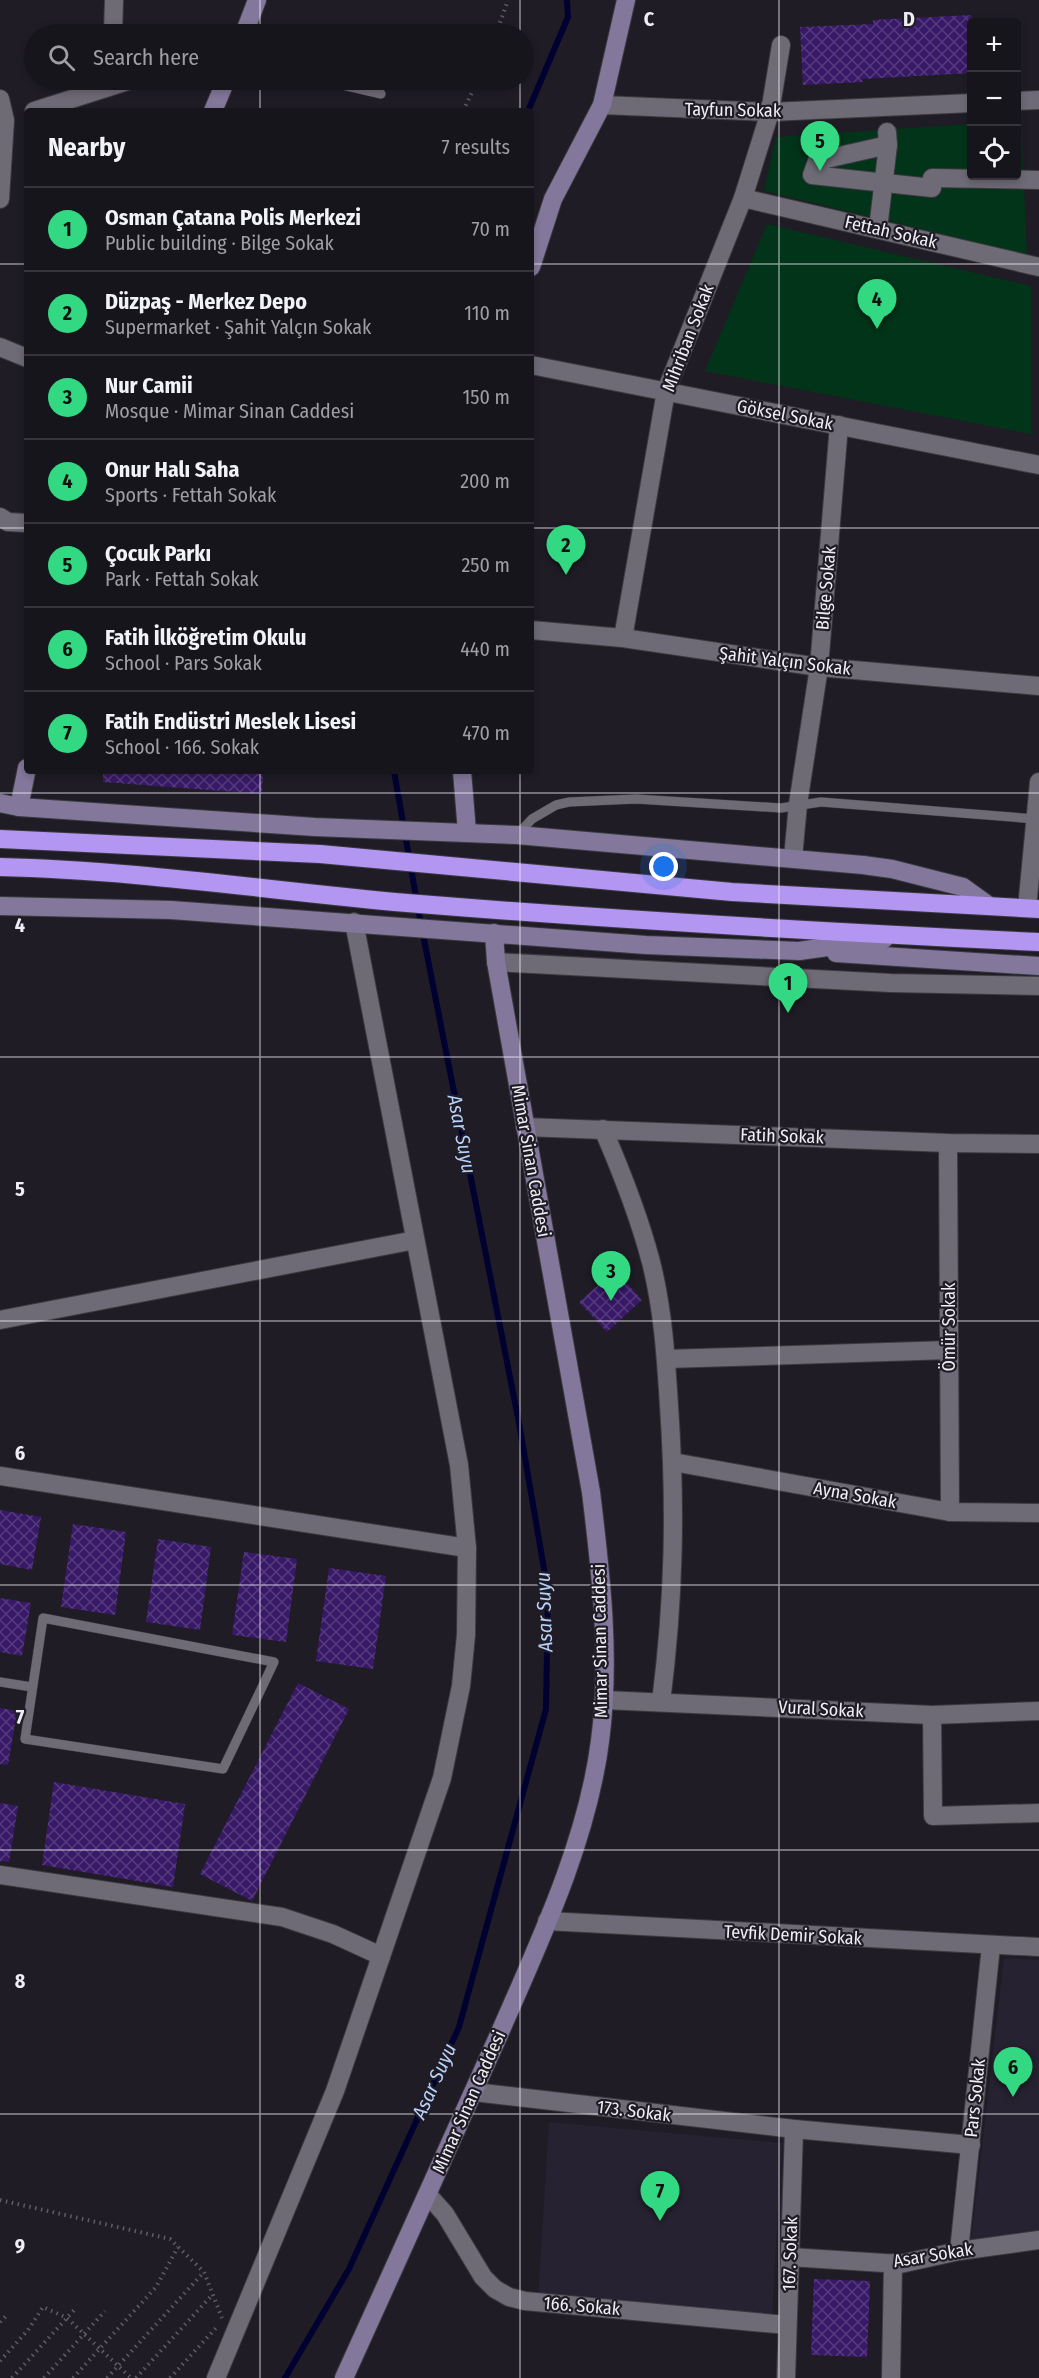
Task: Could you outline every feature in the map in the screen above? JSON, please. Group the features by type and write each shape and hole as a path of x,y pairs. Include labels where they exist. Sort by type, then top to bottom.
{"highway":[{"path":"0,839 320,854 732,892 1033,908"},
{"path":"0,867 142,876 326,896 482,909 905,936 1039,942"}],"main road":[{"path":"248,24 257,0"},
{"path":"534,258 553,199 602,105 626,0"},
{"path":"214,108 222,90"},
{"path":"20,807 26,774"},
{"path":"462,774 467,832"},
{"path":"0,803 20,807 315,827 517,835 863,865 963,886 988,905"},
{"path":"1,910 171,910 362,922 646,945 792,950 1039,966"},
{"name":"Mimar Sinan Caddesi","path":"344,2378 474,2092 547,1921 571,1858 589,1799 600,1742 604,1700 600,1568 591,1492 496,962 486,933"},
{"path":"792,950 905,936"}],"street":[{"path":"113,24 114,0"},
{"name":"Mihriban Sokak","path":"623,638 666,391 743,198 770,112 781,45"},
{"path":"42,108 92,90"},
{"path":"0,99 3,121 0,199"},
{"path":"1021,101 1039,100"},
{"name":"Tayfun Sokak","path":"602,105 770,112 967,103"},
{"path":"3,121 24,114"},
{"path":"878,229 884,183 887,138 817,161 812,175 884,183 932,188 932,178 1039,180"},
{"name":"Fettah Sokak","path":"743,198 1039,267"},
{"path":"0,347 24,357"},
{"name":"Göksel Sokak","path":"534,366 1039,465"},
{"name":"Bilge Sokak","path":"793,858 798,804 819,667 838,425"},
{"path":"0,517 8,522 24,523"},
{"name":"Şahit Yalçın Sokak","path":"534,630 623,638 819,667 1039,686"},
{"path":"1033,908 1035,819 1039,782"},
{"path":"216,2378 335,2091 442,1778 452,1738 466,1635 467,1548 459,1465 415,1240 362,922"},
{"path":"782,976 792,950"},
{"path":"496,962 891,982 1039,986"},
{"name":"Fatih Sokak","path":"525,1127 948,1143 1039,1144"},
{"path":"603,1129 626,1181 652,1264 666,1359 673,1462 674,1574 669,1643 661,1702"},
{"name":"Ömür Sokak","path":"948,1143 950,1512"},
{"path":"0,1320 415,1240"},
{"path":"666,1359 949,1350"},
{"name":"Ayna Sokak","path":"673,1462 950,1512 1039,1513"},
{"path":"0,1476 467,1548"},
{"name":"Vural Sokak","path":"604,1700 932,1714 1039,1711"},
{"path":"932,1714 933,1815 1039,1813"},
{"path":"0,1875 282,1917 333,1934 381,1956"},
{"name":"Tevfik Demir Sokak","path":"547,1921 1039,1947"},
{"name":"Pars Sokak","path":"959,2251 991,1946"},
{"name":"173. Sokak","path":"474,2092 794,2129 970,2145"},
{"name":"167. Sokak","path":"786,2378 794,2129"},
{"name":"166. Sokak","path":"428,2195 445,2214 483,2277 495,2289 509,2297 525,2301 787,2325"},
{"name":"Asar Sokak","path":"790,2257 900,2264 959,2251 1039,2240"},
{"path":"891,2378 893,2263"}],"lane":[{"path":"364,90 381,94"},
{"path":"517,835 532,819 544,811 569,802 636,799 780,808 821,802 1035,819"},
{"path":"43,1618 274,1662 223,1769 24,1739 32,1687 43,1618"},
{"path":"0,1682 32,1687"}],"path":[{"path":"500,24 508,0"},
{"path":"464,108 473,90"},
{"path":"0,2200 170,2239 204,2272 222,2321 214,2340"},
{"path":"73,2378 156,2288 178,2247"},
{"path":"107,2378 204,2272"},
{"path":"0,2361 28,2330 43,2307 68,2318 118,2366 134,2378 213,2294"},
{"path":"12,2378 76,2308"},
{"path":"44,2378 105,2311"},
{"path":"0,2322 6,2316"},
{"path":"170,2378 222,2321"}],"shaded area":[{"path":"1004,1958 1039,1960 1039,2234 971,2241"},
{"path":"549,2122 782,2143 772,2316 538,2299"}],"green space":[{"path":"1021,120 1027,255 764,191 776,137 967,124 967,180 1021,180"},
{"path":"767,224 1031,286 1031,434 705,371"}],"building":[{"path":"972,15 972,18 967,18 967,73 803,85 800,27 873,24 873,20"},
{"path":"103,774 263,774 262,794 103,782"},
{"path":"615,1270 642,1300 607,1332 579,1302"},
{"path":"0,1510 41,1517 32,1570 0,1564"},
{"path":"73,1524 126,1532 115,1615 61,1607"},
{"path":"158,1539 211,1547 200,1630 146,1622"},
{"path":"244,1552 297,1559 286,1642 232,1635"},
{"path":"329,1568 386,1576 373,1669 316,1661"},
{"path":"0,1598 31,1603 22,1656 0,1652"},
{"path":"298,1683 349,1709 252,1901 200,1874"},
{"path":"0,1708 17,1711 8,1765 0,1764"},
{"path":"54,1782 185,1804 173,1887 42,1865"},
{"path":"0,1803 18,1806 9,1862 0,1861"},
{"path":"814,2279 870,2281 867,2357 811,2355"}],"waterway":[{"name":"Asar Suyu","path":"529,108 568,17 567,0"},
{"name":"Asar Suyu","path":"285,2378 349,2269 459,2027 546,1709 548,1592 519,1423 419,914 395,774"}],"place":[{"name":"Çocuk Parkı","path":"820,171"},
{"name":"Onur Halı Saha","path":"877,329"},
{"name":"Düzpaş - Merkez Depo","path":"566,575"},
{"name":"Osman Çatana Polis Merkezi","path":"788,1013"},
{"name":"Nur Camii","path":"611,1301"},
{"name":"Fatih İlköğretim Okulu","path":"1013,2097"},
{"name":"Fatih Endüstri Meslek Lisesi","path":"660,2221"}]}
